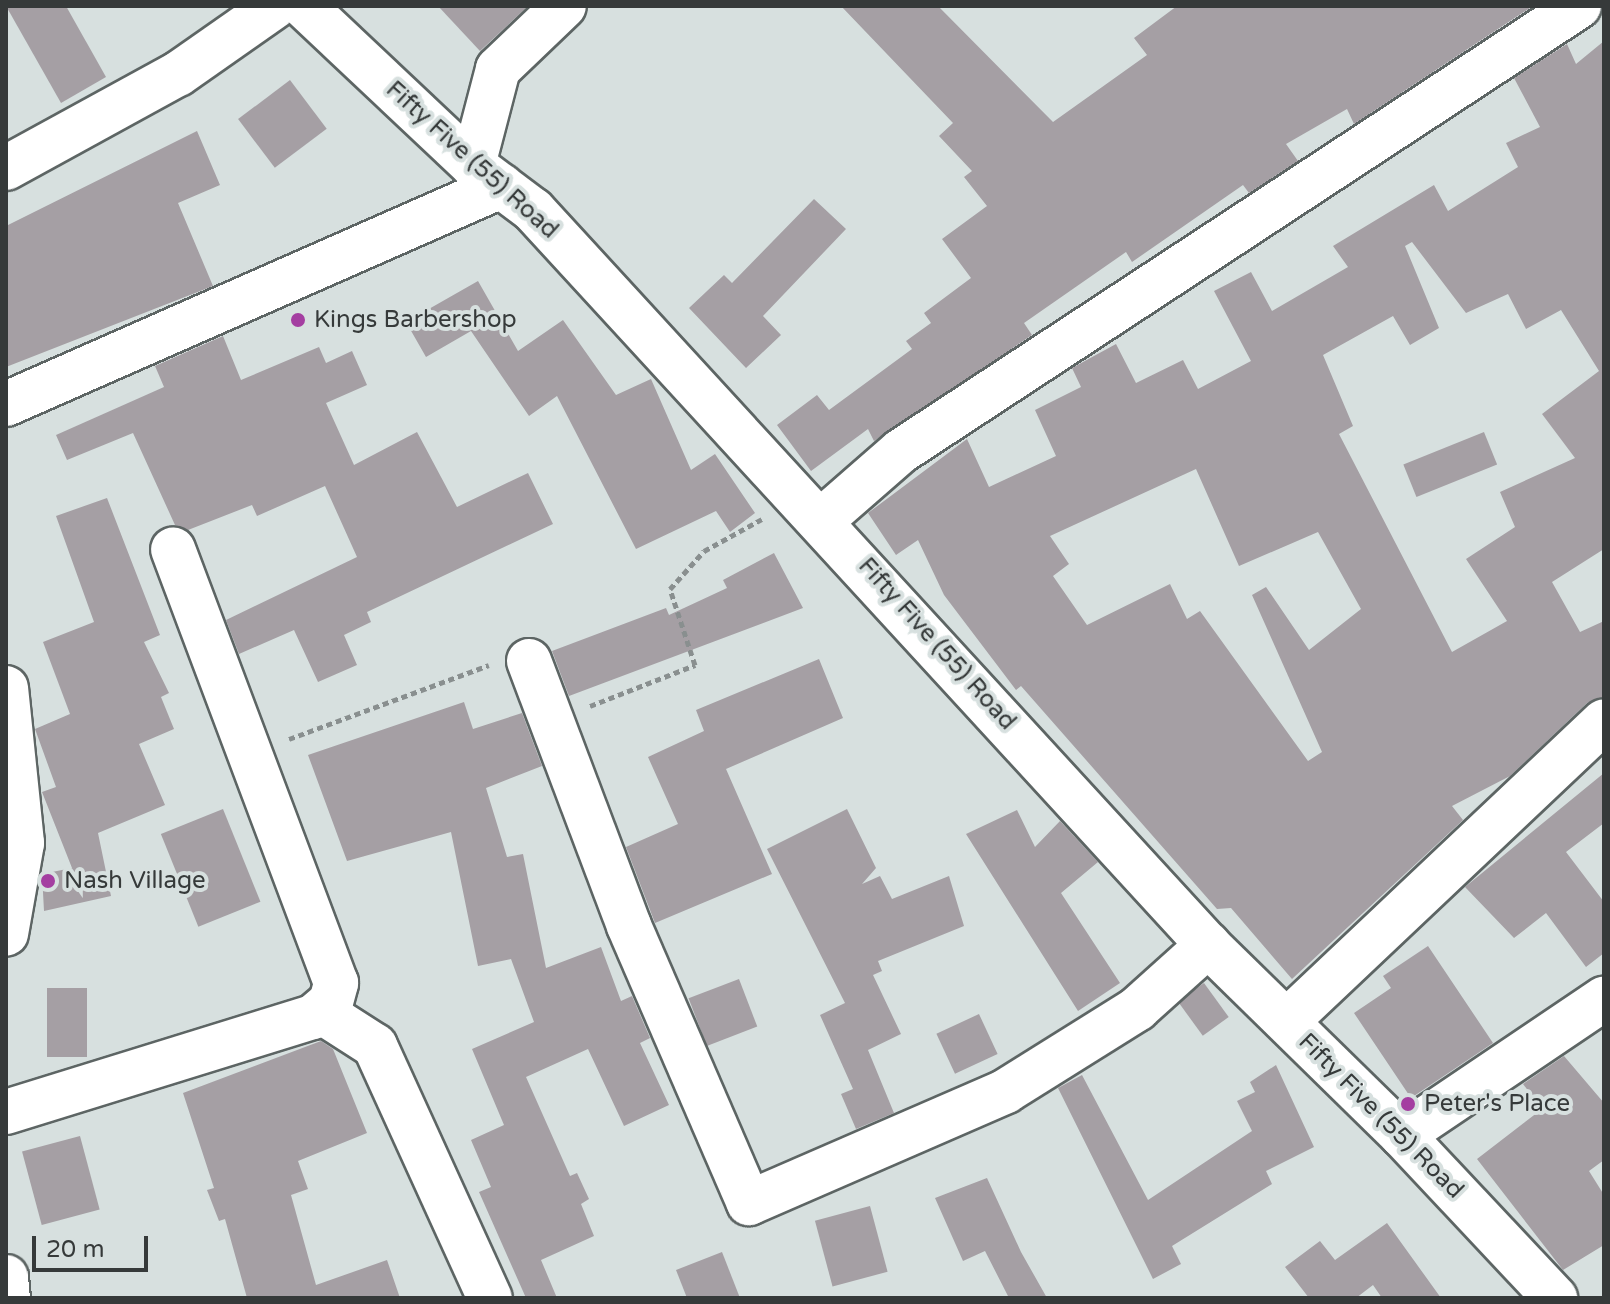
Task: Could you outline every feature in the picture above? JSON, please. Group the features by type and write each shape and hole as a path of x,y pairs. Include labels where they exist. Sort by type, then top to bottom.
{"street":[{"path":"6,168 178,74 275,6"},
{"name":"Fifty Five (55) Road","path":"304,6 487,176 533,210 811,509 1208,945 1402,1135 1555,1298"},
{"path":"6,404 487,176 498,69 564,6"},
{"path":"811,509 1579,6"},
{"path":"6,1112 322,1012 336,983 173,550"},
{"path":"529,661 629,926 749,1203 1006,1091 1137,1009 1208,945"},
{"path":"6,688 14,844 6,934"},
{"path":"1287,1021 1604,721"},
{"path":"1402,1135 1604,999"},
{"path":"322,1012 375,1046 490,1298"},
{"path":"6,1277 8,1298"}],"path":[{"path":"551,720 695,665 670,589 704,551 811,509"},
{"path":"251,754 472,667 529,661"}],"building":[{"path":"6,6 66,6 106,77 61,103"},
{"path":"438,6 528,6 480,51"},
{"path":"841,6 938,6 1053,122 1147,55 1134,38 1177,6 1533,6 1354,124 1347,109 1286,144 1298,161 1249,193 1243,185 1132,262 1126,252 1024,323 1032,335 874,441 868,429 811,471 777,425 817,395 829,410 912,349 906,341 931,323 924,313 971,278 942,239 987,206 964,177 972,171 939,136 953,123"},
{"path":"1604,41 1604,549 1552,582 1580,632 1604,621 1604,697 1587,703 1510,776 1452,806 1463,820 1292,979 1231,908 1217,909 1021,686 1016,690 944,595 918,540 896,555 868,513 967,439 989,487 1056,456 1035,410 1081,387 1072,368 1116,344 1136,383 1183,360 1198,389 1251,361 1214,291 1251,272 1272,311 1348,267 1333,246 1434,185 1448,211 1518,167 1506,143 1540,127 1514,78 1567,44 1576,64","holes":["1412,242 1466,313 1508,294 1526,329 1561,310 1599,371 1542,414 1575,458 1500,492 1515,527 1466,559 1507,621 1452,652 1339,434 1353,426 1323,355 1393,316 1410,345 1439,328 1405,246","1196,469 1239,566 1318,532 1361,609 1309,650 1266,587 1252,595 1322,752 1308,761 1200,611 1187,619 1170,584 1087,625 1053,576 1069,564 1050,536"]},
{"path":"290,80 327,129 275,168 238,119"},
{"path":"197,131 220,185 178,203 213,286 6,367 6,226"},
{"path":"814,199 846,229 763,316 781,335 746,368 689,308 724,275 732,283"},
{"path":"478,281 518,351 563,320 616,395 651,379 691,470 715,454 755,513 730,532 716,511 636,549 557,396 529,416 471,331 426,357 406,322"},
{"path":"223,336 241,380 319,347 326,363 352,351 367,385 326,403 354,465 417,432 457,507 528,473 553,524 367,612 371,622 344,635 357,665 318,682 294,630 239,654 226,620 357,557 325,486 257,516 252,505 188,530 175,525 133,433 67,460 56,435 164,387 155,366"},
{"path":"1484,432 1497,464 1416,497 1403,465"},
{"path":"107,498 160,635 144,642 169,693 161,697 174,729 139,744 165,805 98,833 111,896 44,911 42,874 72,868 42,792 56,787 35,729 70,714 43,642 94,622 56,516"},
{"path":"774,553 803,608 569,696 552,651 666,608 669,615 727,588 723,580"},
{"path":"819,659 843,718 726,769 772,874 655,923 626,847 678,824 648,757 704,731 696,710"},
{"path":"464,702 473,729 522,713 542,766 486,788 507,857 523,854 546,968 601,947 621,1001 632,996 650,1038 640,1043 669,1105 624,1126 588,1049 526,1077 570,1176 577,1173 589,1199 581,1204 594,1236 541,1260 557,1298 526,1298 479,1192 491,1187 471,1140 504,1125 472,1049 534,1022 511,959 478,966 451,832 347,861 308,755"},
{"path":"1604,773 1604,823 1566,852 1604,902 1604,953 1586,967 1546,913 1514,938 1465,887"},
{"path":"223,809 260,902 198,927 161,834"},
{"path":"847,809 876,868 862,884 880,876 892,899 949,876 964,926 878,961 882,971 873,975 901,1034 868,1050 894,1113 856,1129 841,1094 853,1089 820,1015 845,1003 767,849"},
{"path":"1017,810 1035,847 1060,821 1098,862 1061,893 1120,983 1078,1011 966,834"},
{"path":"1428,946 1493,1043 1411,1098 1354,1013 1391,988 1383,976"},
{"path":"739,979 757,1027 707,1046 689,998"},
{"path":"1204,983 1229,1017 1203,1036 1178,1002"},
{"path":"47,988 87,988 87,1057 47,1057"},
{"path":"979,1014 998,1054 955,1074 936,1034"},
{"path":"321,1041 333,1049 367,1133 298,1161 308,1189 291,1195 316,1285 387,1260 400,1298 247,1298 225,1219 219,1221 207,1190 214,1188 183,1093"},
{"path":"1564,1056 1604,1103 1604,1160 1589,1171 1604,1195 1604,1245 1563,1270 1477,1159 1542,1109 1523,1084"},
{"path":"1276,1065 1314,1147 1266,1171 1272,1184 1172,1246 1181,1264 1153,1279 1058,1088 1082,1075 1148,1200 1252,1131 1237,1101 1255,1092 1250,1082"},
{"path":"80,1136 100,1209 42,1225 22,1152"},
{"path":"987,1178 1021,1252 1047,1298 1009,1298 985,1251 963,1261 935,1198"},
{"path":"870,1206 888,1272 833,1286 815,1221"},
{"path":"1387,1223 1441,1298 1382,1298 1373,1285 1356,1298 1309,1298 1285,1267 1320,1241 1335,1260"},
{"path":"722,1252 740,1298 687,1298 676,1270"}],"place":[{"name":"Kings Barbershop","path":"298,320"},
{"name":"Nash Village","path":"48,881"},
{"name":"Peter's Place","path":"1408,1104"}]}
